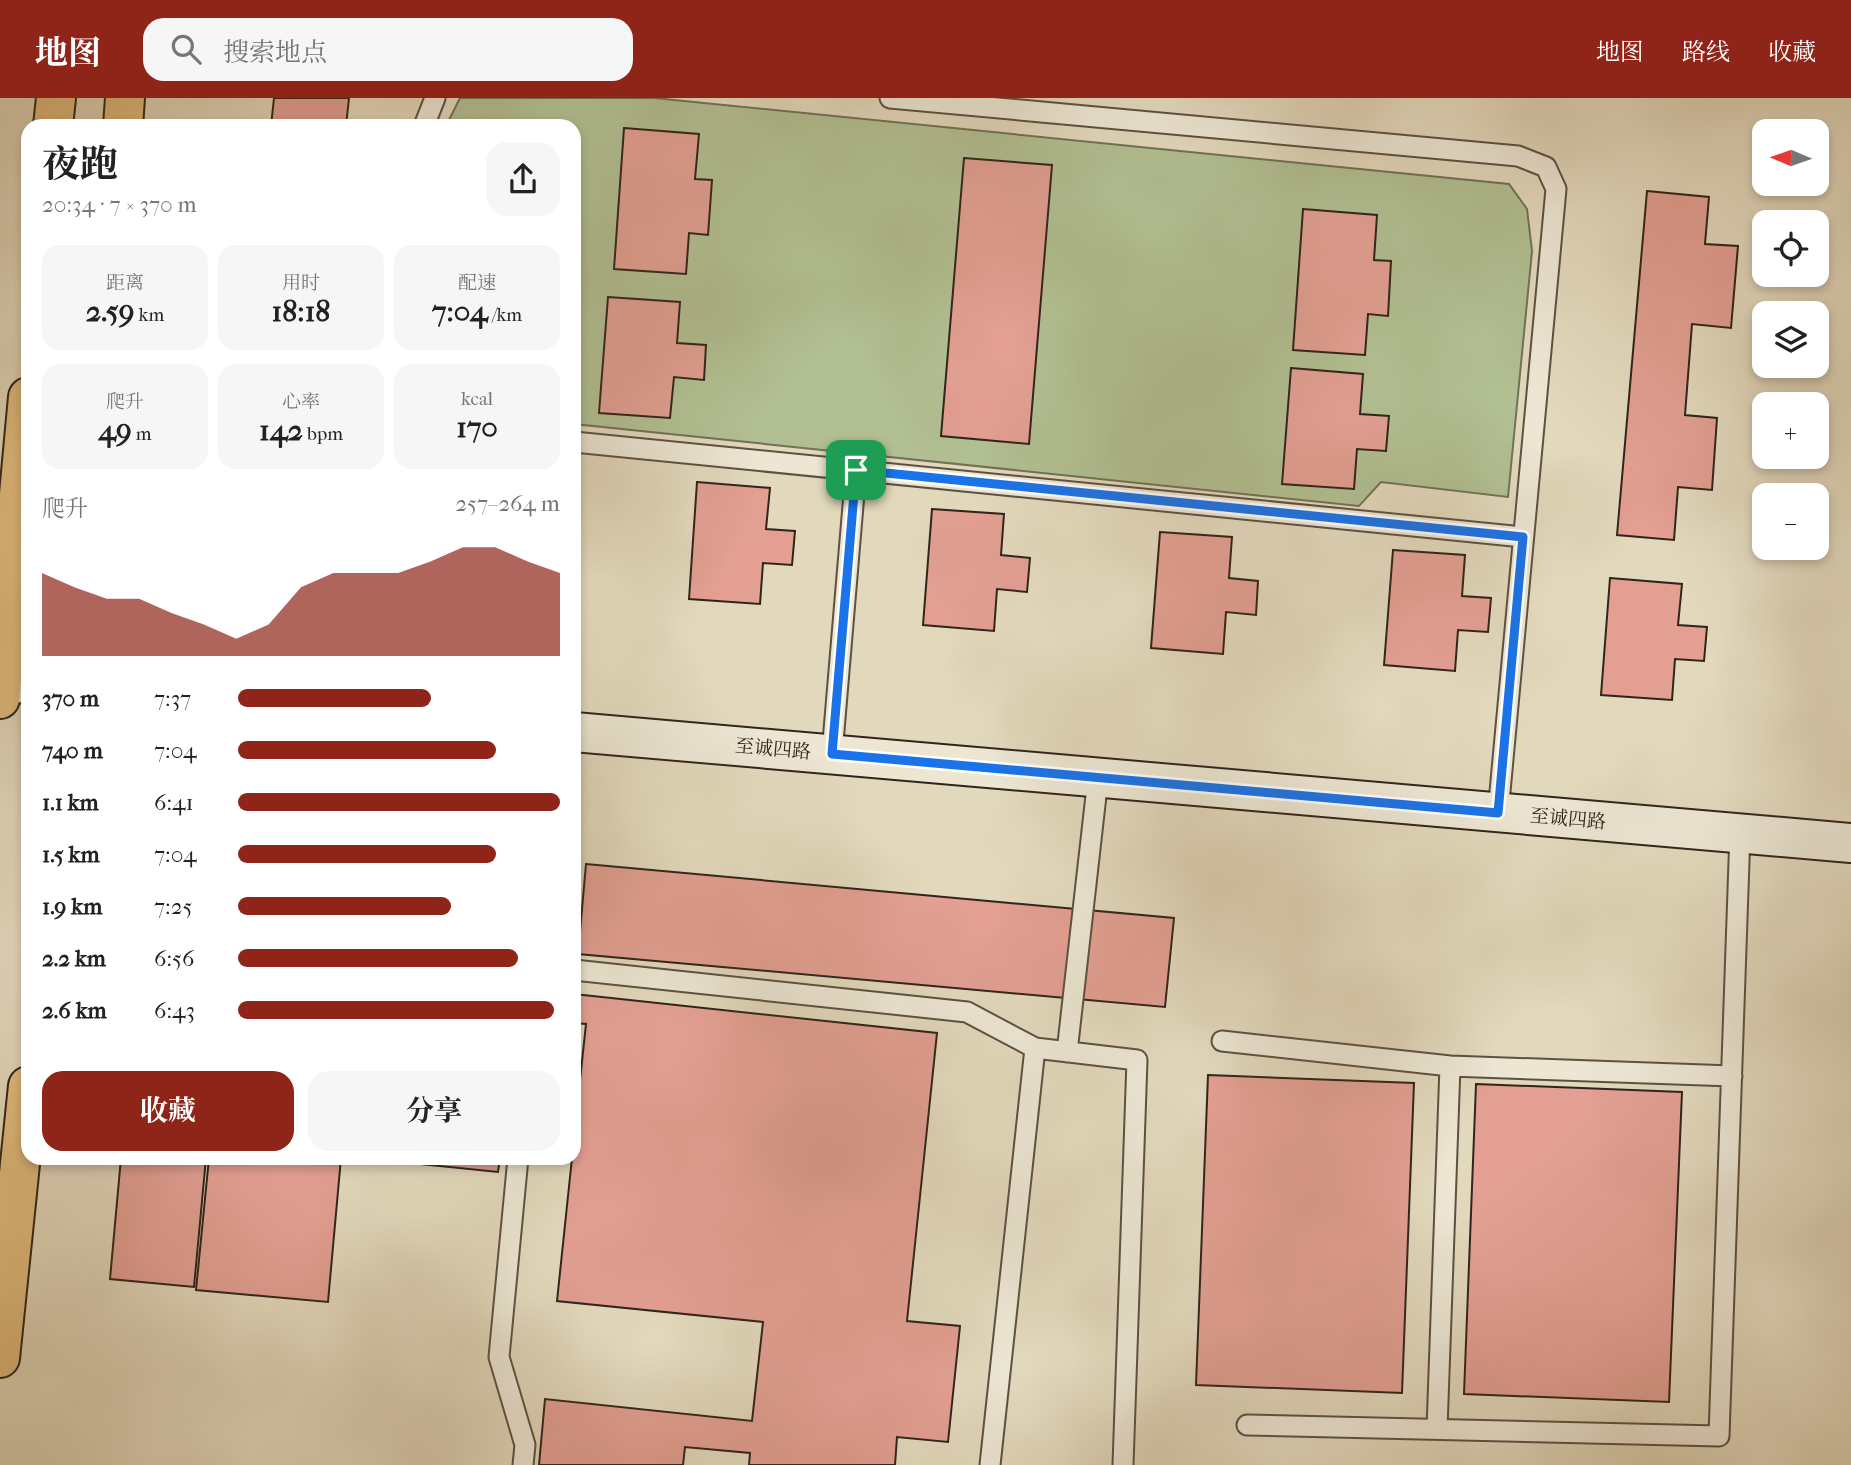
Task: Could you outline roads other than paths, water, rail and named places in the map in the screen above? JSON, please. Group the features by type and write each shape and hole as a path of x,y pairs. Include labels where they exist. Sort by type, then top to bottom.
{"main road":[{"path":"54,119 56,98"},
{"path":"124,119 125,98"},
{"path":"7,687 21,494"},
{"name":"至诚四路","path":"581,733 1851,843"},
{"path":"0,1358 21,1154"}],"lane":[{"path":"427,119 435,98"},
{"path":"890,98 1518,156 1546,167 1556,189 1498,813"},
{"path":"581,443 1523,537"},
{"path":"832,754 856,470"},
{"path":"1068,1052 1098,778"},
{"path":"1247,1424 1719,1436 1740,833"},
{"path":"581,971 967,1012 1035,1048 1138,1060 1122,1465"},
{"path":"1222,1041 1450,1066 1732,1076"},
{"path":"990,1465 1035,1048"},
{"path":"1437,1429 1450,1066"},
{"path":"517,1165 499,1357 525,1446 523,1465"}]}
